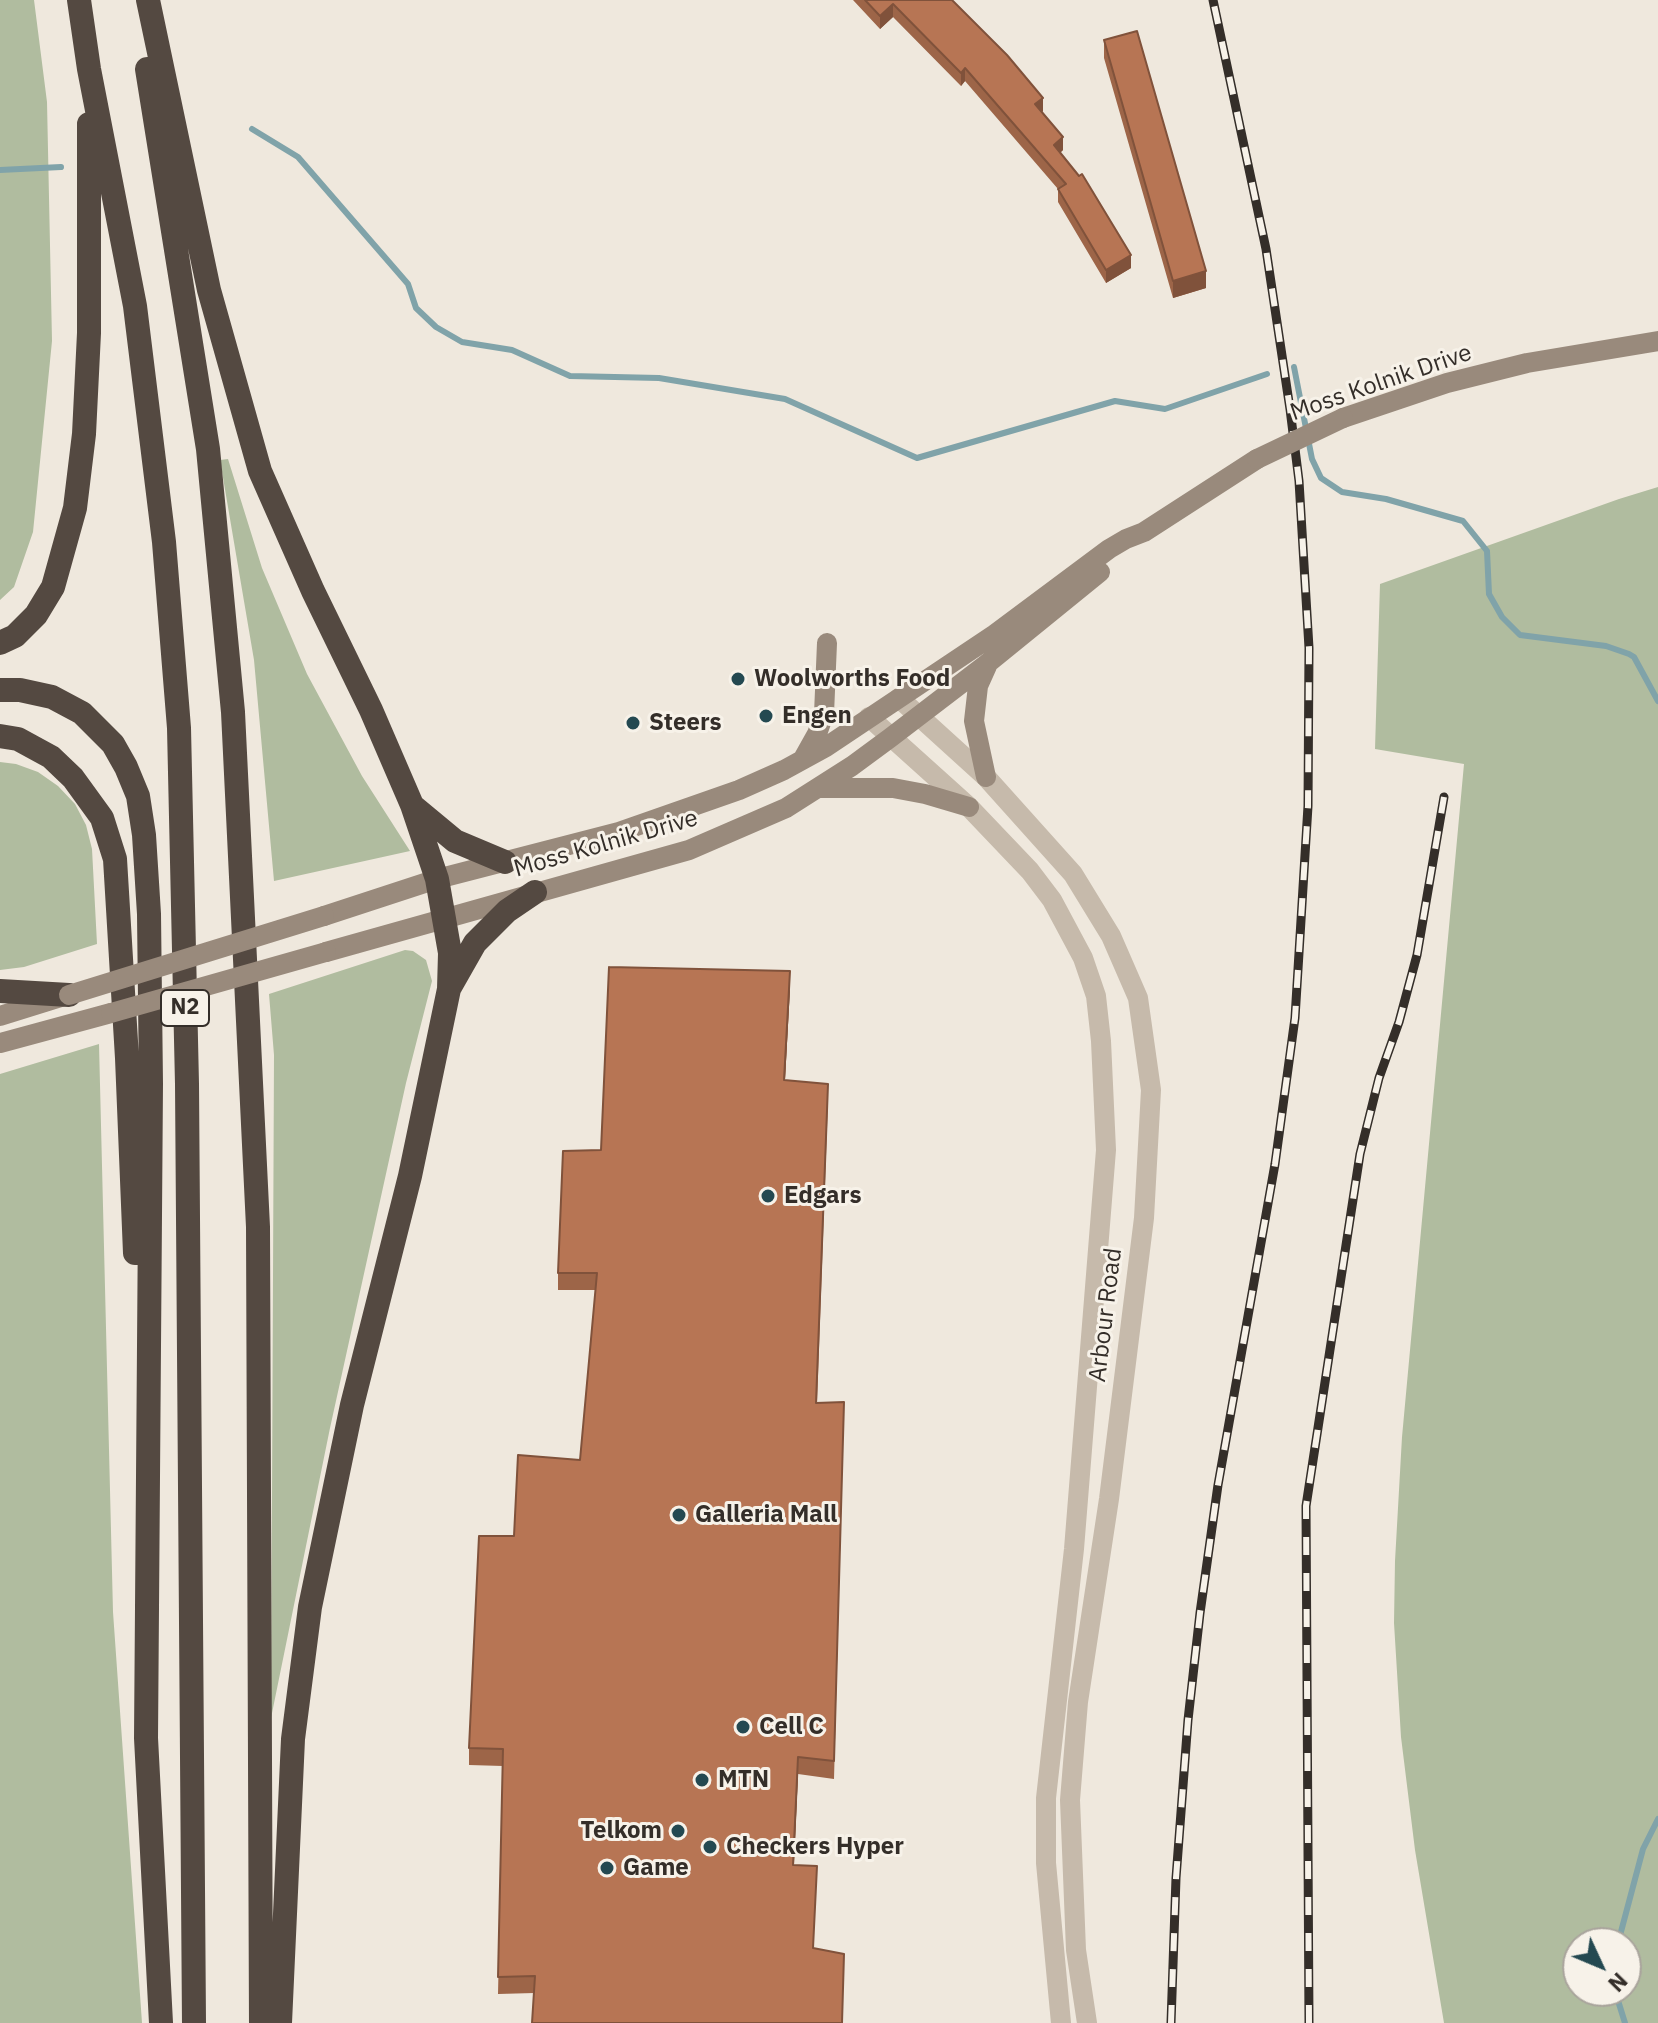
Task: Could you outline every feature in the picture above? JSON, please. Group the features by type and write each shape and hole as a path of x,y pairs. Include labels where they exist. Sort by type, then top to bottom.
{"highway":[{"name":"N2","path":"79,0 89,69 135,306 164,542 179,728 187,1116 194,2023"},
{"path":"135,0 208,449 233,712 258,1227 261,2023"},
{"path":"148,0 209,290 260,471 412,805 437,879 450,953 449,989 410,1176 352,1405 310,1607 293,1739 280,2023"},
{"path":"0,643 15,636 36,615 53,587 75,508 84,434 89,333 89,69"},
{"path":"0,690 20,690 52,697 82,713 113,744 138,796 144,835 149,914 151,1100 146,1738 161,2023"},
{"path":"0,736 18,739 51,757 73,778 102,818 115,859 147,1503"},
{"path":"412,805 455,841 505,862"},
{"path":"449,989 475,943 507,911 535,892"},
{"path":"0,991 37,999 69,995"}],"main road":[{"name":"Moss Kolnik Drive","path":"69,995 437,879 619,832 739,790 803,759 899,698 995,634 1109,549 1144,532 1257,459 1343,418 1447,383 1527,363 1658,341"},
{"name":"Moss Kolnik Drive","path":"0,1043 689,850 786,808 890,738 988,663 1132,547 1144,532"},
{"path":"803,759 824,714 827,643"},
{"path":"986,777 974,712 978,686 988,663"},
{"path":"816,789 893,788 969,807"},
{"path":"0,1016 37,999"}],"street":[{"name":"Arbour Road","path":"899,698 986,777 1073,874 1111,936 1138,998 1151,1090 1144,1218 1109,1499 1078,1702 1070,1800 1076,1950 1087,2023"},
{"name":"Arbour Road","path":"869,717 969,807 1030,871 1052,900 1083,958 1096,996 1106,1150 1074,1549 1046,1798 1046,1863 1061,2023"},
{"path":"1056,1698 1078,1702"}],"green space":[{"path":"0,0 34,0 47,102 52,341 33,532 14,587 0,600"},
{"path":"228,459 262,568 307,674 362,776 410,851 274,881 254,660 220,460"},
{"path":"1658,487 1658,2023 1444,2023 1415,1850 1401,1737 1394,1623 1402,1437 1464,764 1375,749 1380,584"},
{"path":"0,762 38,772 58,786 75,804 86,825 92,849 97,944 24,967 0,970"},
{"path":"405,950 413,951 426,960 432,981 406,1083 330,1428 271,1718 274,1055 269,994"},
{"path":"99,1044 113,1612 142,2023 0,2023 0,1074"}],"building":[{"path":"865,0 952,0 1007,55 1043,98 1035,104 1063,137 1054,145 1079,176 1082,174 1131,255 1106,270 1058,189 1066,184 965,68 961,73 893,4 880,16"},
{"path":"1137,31 1206,271 1173,281 1104,40"},
{"name":"Galleria Mall","path":"609,967 790,971 784,1080 828,1084 816,1403 844,1402 834,1761 798,1757 793,1865 817,1866 813,1948 844,1954 842,2023 532,2023 535,1976 498,1977 503,1749 469,1748 479,1536 514,1536 518,1455 580,1460 597,1273 558,1273 563,1151 601,1150"}],"waterway":[{"path":"252,129 298,157 408,284 416,308 436,327 462,342 512,350 570,376 659,378 785,399 917,458 1115,401 1165,409 1267,374"},
{"path":"0,170 61,167"},
{"path":"1294,367 1312,459 1321,478 1342,492 1386,499 1463,521 1487,551 1489,594 1502,617 1520,635 1606,646 1629,654 1634,657 1658,701"},
{"path":"1622,1927 1643,1849 1658,1819"},
{"path":"1620,2007 1625,2023"}],"railway":[{"path":"1171,2023 1176,1878 1200,1613 1218,1485 1275,1164 1295,1018 1308,806 1309,648 1299,481 1266,249 1213,0"},
{"path":"1309,2023 1306,1506 1360,1154 1379,1078 1399,1022 1417,955 1444,797"}],"place":[{"name":"Woolworths Food","path":"738,679"},
{"name":"Engen","path":"766,716"},
{"name":"Steers","path":"633,723"},
{"name":"Edgars","path":"768,1196"},
{"name":"Galleria Mall","path":"679,1515"},
{"name":"Cell C","path":"743,1727"},
{"name":"MTN","path":"702,1780"},
{"name":"Telkom","path":"678,1831"},
{"name":"Checkers Hyper","path":"710,1847"},
{"name":"Game","path":"607,1868"}]}
